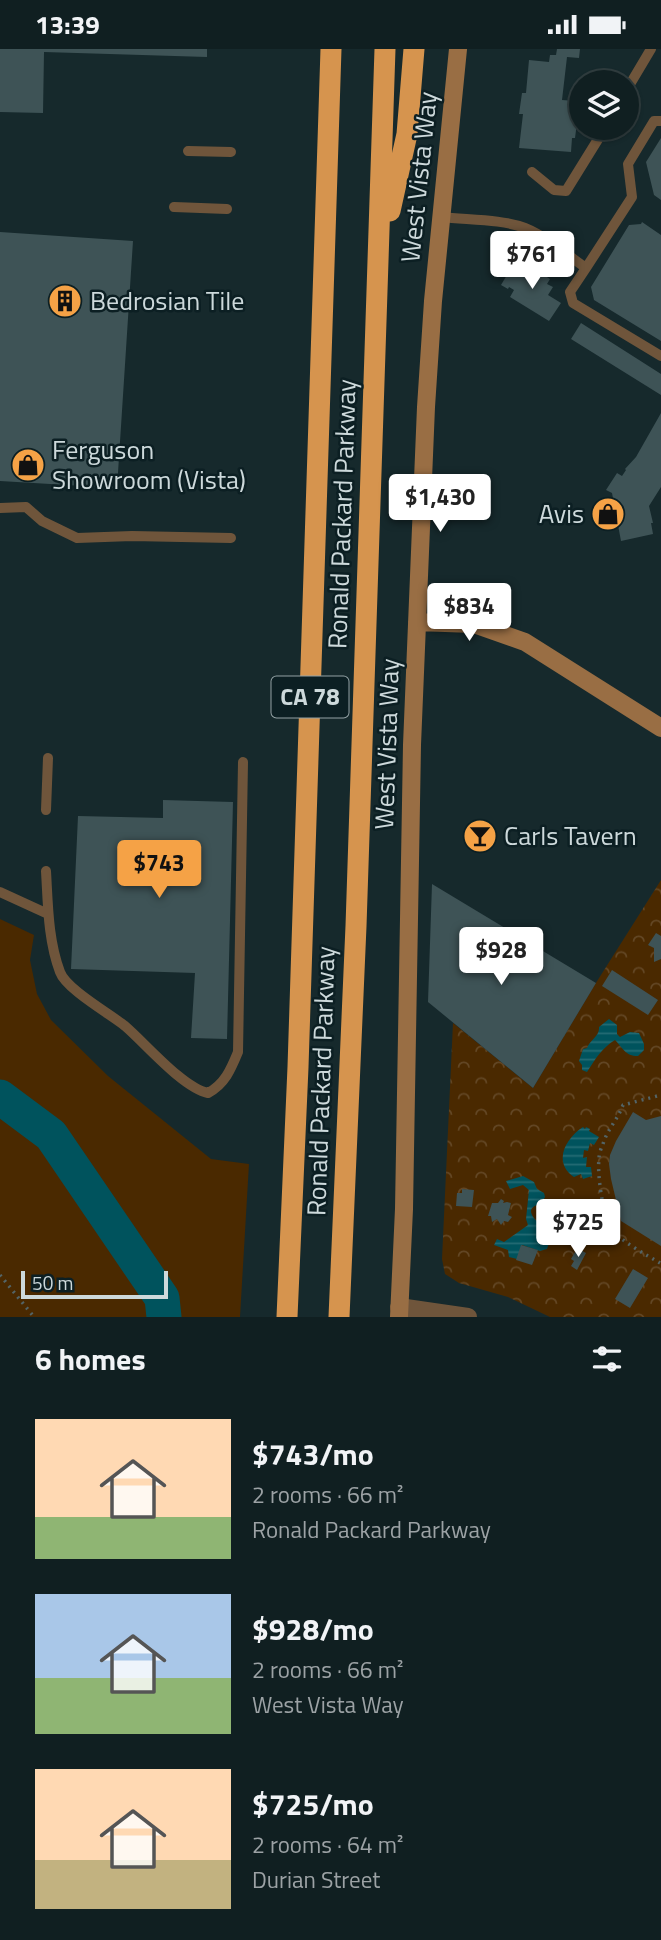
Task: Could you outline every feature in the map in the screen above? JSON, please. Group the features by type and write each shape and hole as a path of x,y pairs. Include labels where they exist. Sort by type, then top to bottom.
{"highway":[{"name":"Ronald Packard Parkway","path":"287,1317 298,1067 330,49"},
{"name":"Ronald Packard Parkway","path":"339,1317 357,898 385,49"},
{"path":"378,265 407,134 414,49"}],"main road":[{"name":"West Vista Way","path":"399,1312 404,1209 412,745 426,407 458,49"},
{"path":"417,622 474,624 525,642 661,728"}],"street":[{"path":"399,1312 468,1317"}],"lane":[{"path":"638,70 651,49"},
{"path":"661,121 654,121 628,164 632,197 570,292 573,303 661,356"},
{"path":"532,171 554,190 566,191 598,140"},
{"path":"188,151 231,152"},
{"path":"174,207 227,209"},
{"path":"442,217 523,227 586,268"},
{"path":"0,509 26,507 43,521 77,538 231,538"},
{"path":"46,810 48,758"},
{"path":"46,871 52,944 60,975 198,1091 208,1093 217,1088 229,1073 239,1052 243,762"},
{"path":"0,892 48,914"}],"path":[{"path":"660,1263 611,1229 604,1209 598,1157 604,1139 623,1105 661,1095"},
{"path":"0,1275 34,1317"}],"green space":[{"path":"661,880 661,1317 550,1317 508,1297 459,1283 445,1274 442,1259 453,1023 533,1088"},
{"path":"0,919 34,935 30,960 37,994 51,1020 108,1076 211,1159 249,1164 240,1317 0,1317"}],"water":[{"path":"609,1019 617,1025 617,1034 620,1037 630,1032 639,1033 644,1050 638,1056 630,1055 615,1040 596,1058 587,1072 582,1070 579,1061 583,1049 587,1048 598,1033 599,1027"},
{"path":"583,1127 599,1137 594,1145 590,1143 588,1151 584,1150 583,1158 587,1157 586,1167 591,1167 592,1176 583,1179 581,1174 574,1177 567,1171 563,1157 571,1137"},
{"path":"523,1176 534,1182 537,1189 544,1193 541,1204 531,1210 534,1219 552,1235 547,1249 540,1251 522,1245 517,1259 509,1257 508,1250 494,1245 497,1239 504,1242 528,1225 526,1219 529,1190 523,1185 510,1189 506,1181"}],"building":[{"path":"0,49 207,49 207,57 44,52 43,113 0,112"},
{"path":"557,49 580,49 579,58 567,57 562,100 569,100 571,152 519,148 523,114 519,114 522,93 526,93 529,60 549,62 550,55 556,55"},
{"path":"661,138 661,200 654,195 646,162"},
{"path":"642,222 661,235 661,341 594,300 591,287 629,225"},
{"path":"0,232 133,241 117,488 0,481"},
{"path":"514,263 525,271 528,265 550,279 547,284 553,287 548,295 561,303 549,321 510,297 514,290 501,285"},
{"path":"581,323 661,374 661,395 571,339"},
{"path":"661,413 661,487 649,506 653,534 621,541 612,493 606,490 617,473 622,476 636,457"},
{"path":"163,800 233,802 227,1039 191,1038 195,973 71,969 78,816 163,818"},
{"path":"432,884 596,983 533,1088 428,1002"},
{"path":"656,933 661,936 661,959 654,962 654,948 648,945"},
{"path":"612,970 658,1000 648,1015 602,986"},
{"path":"633,1112 646,1120 661,1116 661,1246 621,1221 611,1179 610,1155"},
{"path":"462,1189 474,1190 472,1207 456,1206 457,1193 462,1193"},
{"path":"501,1199 503,1203 511,1203 508,1215 512,1217 501,1225 497,1219 492,1222 491,1216 488,1216 492,1203 498,1203"},
{"path":"521,1245 538,1250 532,1265 516,1260"},
{"path":"579,1249 586,1253 577,1270 571,1266 574,1261 571,1259"},
{"path":"633,1269 648,1278 630,1308 615,1299"}],"waterway":[{"path":"0,1097 51,1135 162,1298 164,1317"}],"place":[{"name":"Bedrosian Tile","path":"65,301"},
{"name":"Ferguson Showroom (Vista)","path":"28,465"},
{"name":"Avis","path":"608,514"},
{"name":"Carls Tavern","path":"480,836"}]}
